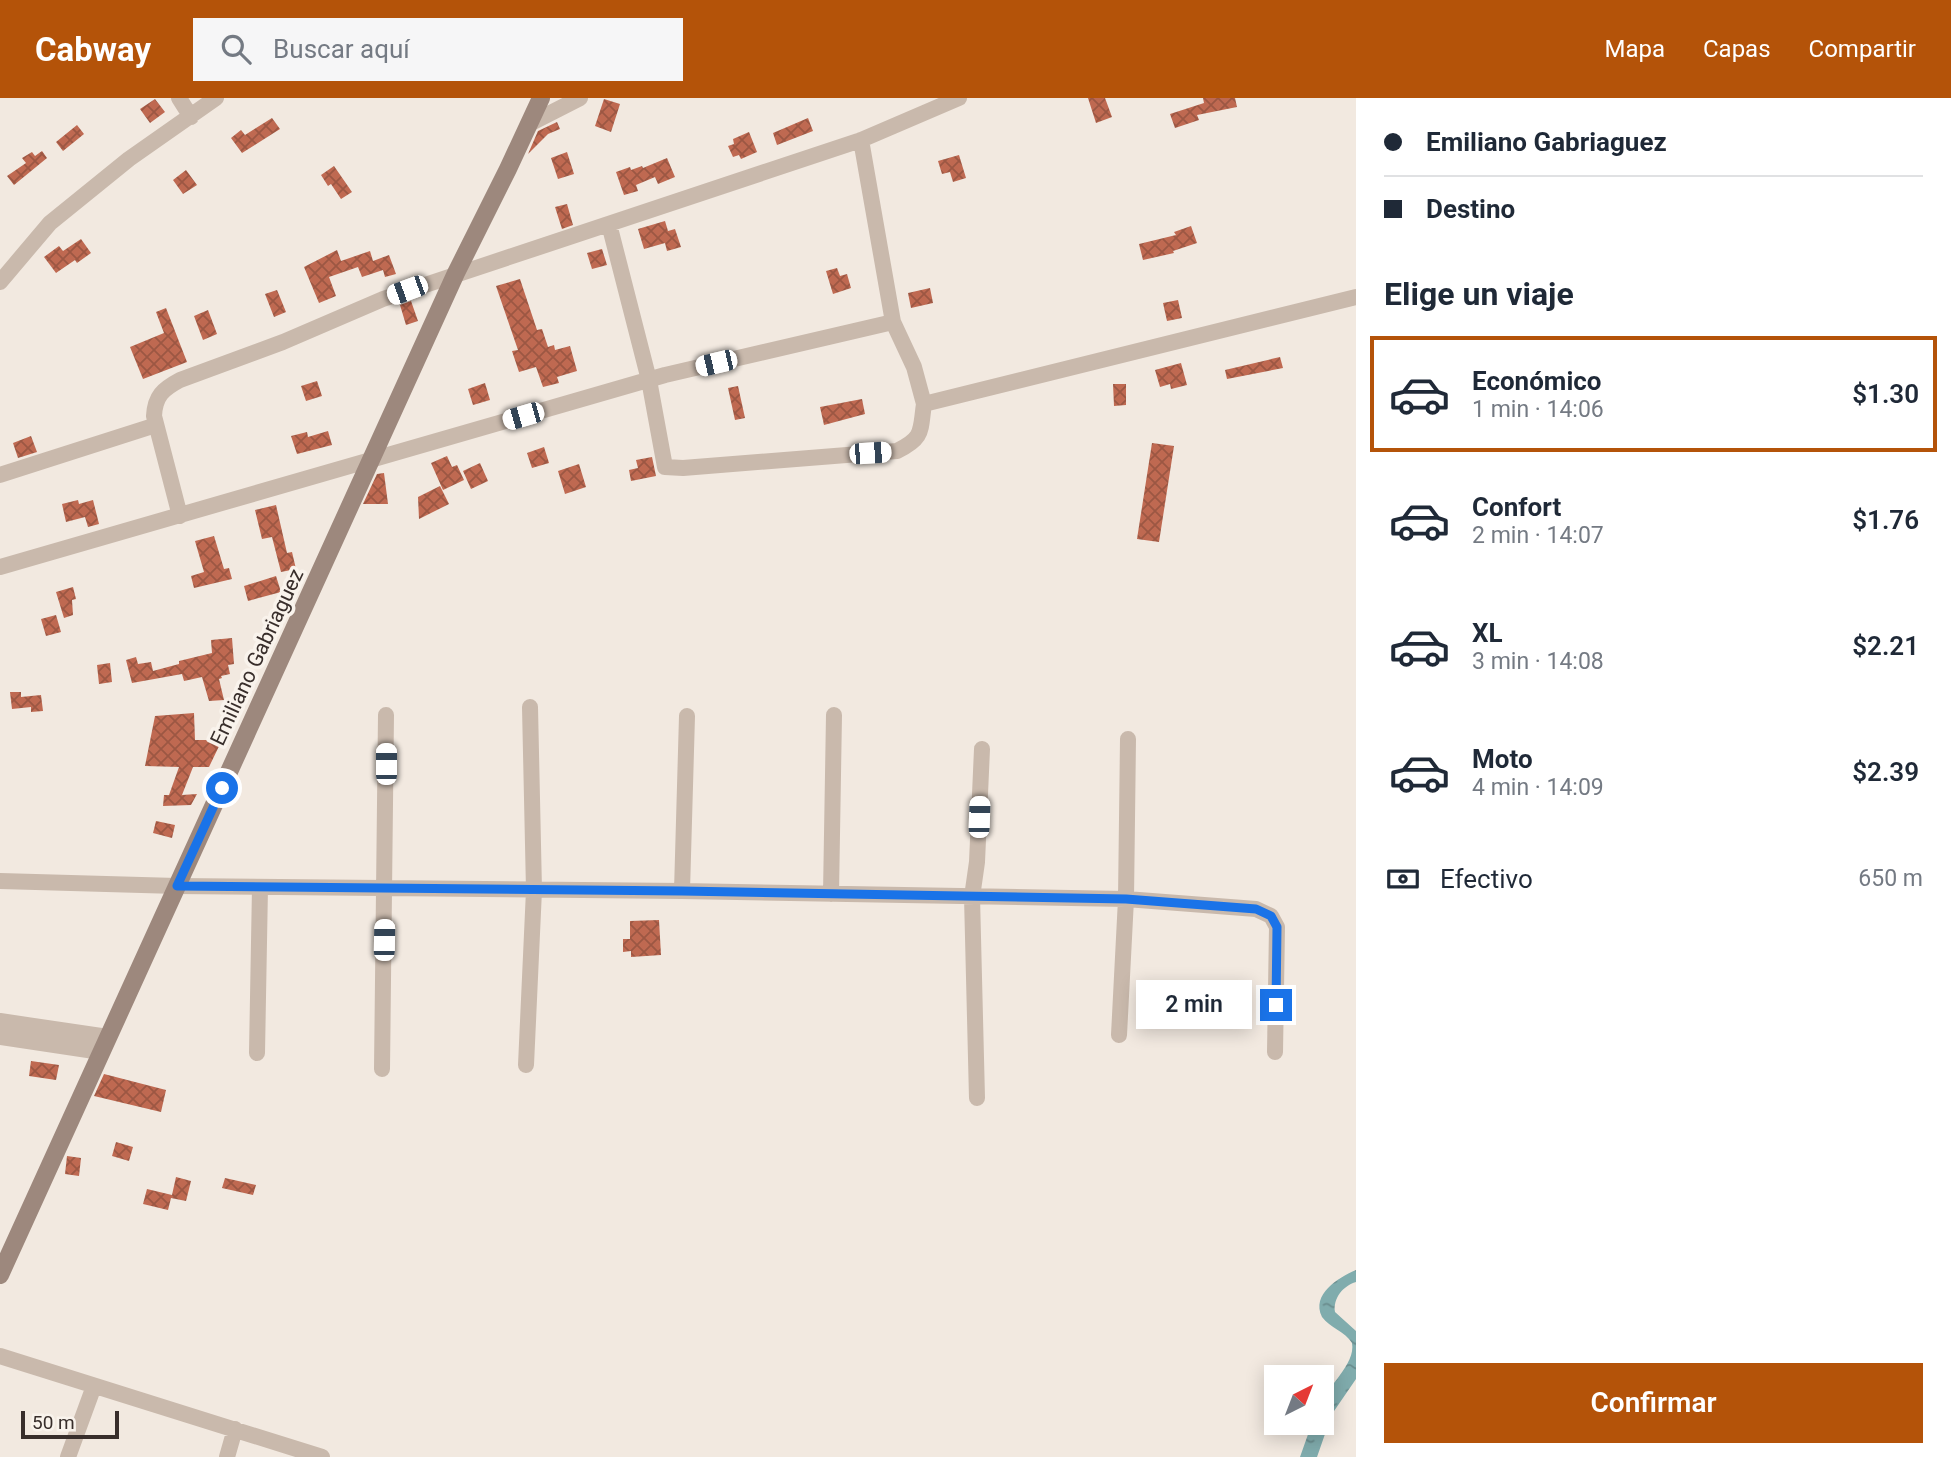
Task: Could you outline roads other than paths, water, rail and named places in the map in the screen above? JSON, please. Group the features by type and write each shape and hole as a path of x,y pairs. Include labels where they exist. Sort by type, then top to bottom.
{"main road":[{"name":"Emiliano Gabriaguez","path":"0,1275 456,273 541,98"}],"street":[{"path":"178,98 191,117"},
{"path":"0,281 50,223 129,159 216,98"},
{"path":"529,124 580,98"},
{"path":"180,516 154,416 155,401 164,388 283,342 383,299 861,139 959,98"},
{"path":"609,224 649,380 666,467 683,468 897,451 913,443 920,432 924,404 914,367 893,322 861,139"},
{"path":"924,404 1356,297"},
{"path":"0,567 649,380 893,322"},
{"path":"0,475 156,425"},
{"path":"526,1065 534,890 530,707"},
{"path":"382,1069 386,715"},
{"path":"831,894 834,715"},
{"path":"682,891 687,716"},
{"path":"1119,1035 1126,899 1128,739"},
{"path":"977,1098 972,897 977,862 982,750"},
{"path":"0,881 177,886 1126,899 1256,909 1271,916 1277,927 1275,1052"},
{"path":"257,1052 260,887"},
{"path":"0,1021 105,1045"},
{"path":"0,1037 105,1045"},
{"path":"0,1356 322,1457"},
{"path":"68,1457 94,1385"},
{"path":"227,1457 235,1429"}],"water":[{"path":"1356,1270 1356,1282 1340,1293 1335,1312 1356,1331 1356,1379 1334,1411 1334,1384 1350,1359 1352,1343 1322,1317 1320,1301 1328,1288"},
{"path":"1308,1435 1325,1435 1317,1457 1300,1457"}]}
